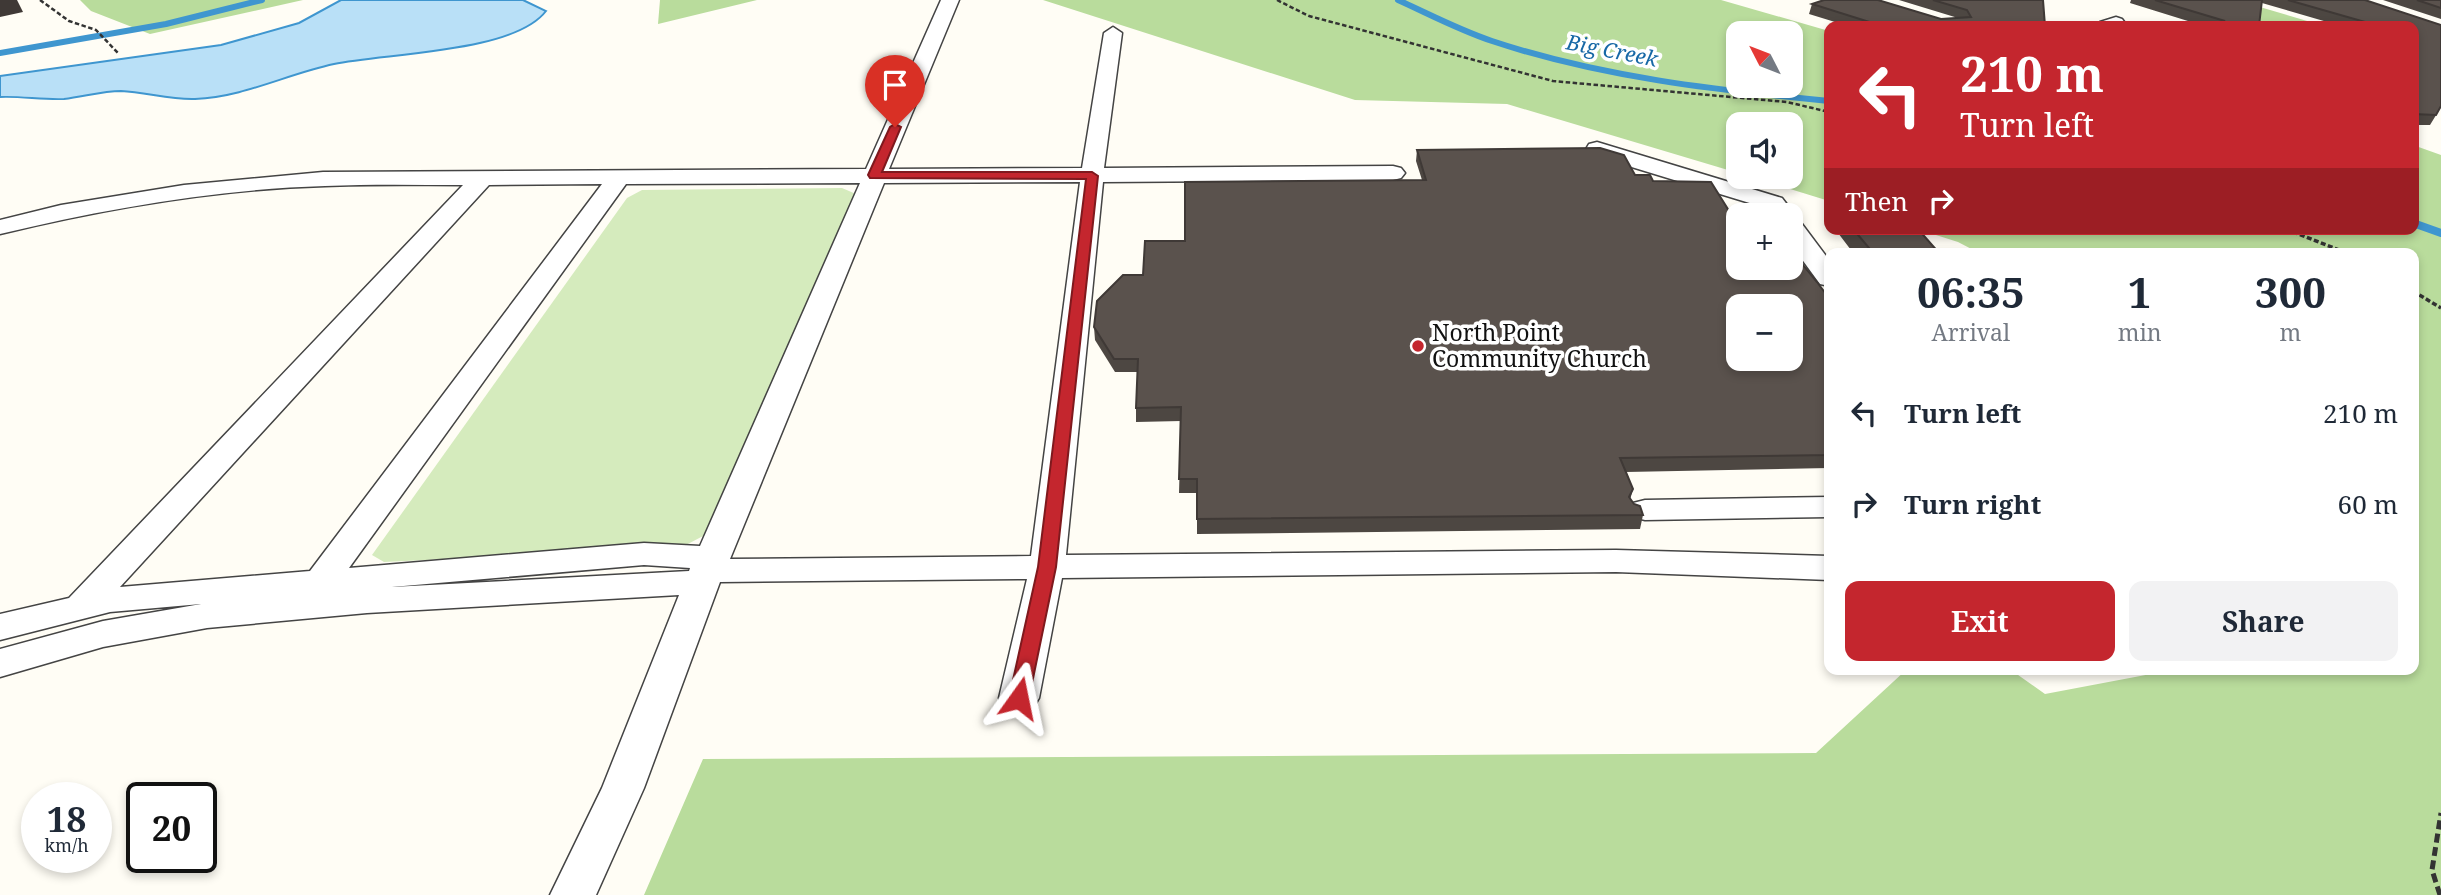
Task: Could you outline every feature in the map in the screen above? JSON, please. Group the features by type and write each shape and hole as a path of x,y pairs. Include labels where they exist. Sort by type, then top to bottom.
{"street":[{"path":"573,895 623,788 707,570 950,0"},
{"path":"1019,698 1047,567 1092,176 1113,33"},
{"path":"1597,149 1774,203"},
{"path":"0,227 61,212 184,192 323,179 1393,173"},
{"path":"0,663 44,648 312,592 620,176"},
{"path":"79,608 483,178"},
{"path":"1803,243 1824,271"},
{"path":"1645,510 1824,507"},
{"path":"0,627 110,600 312,592 707,570 1616,561 1824,568"}],"path":[{"path":"40,0 69,21 96,30 118,53"},
{"path":"1277,0 1309,16 1553,81 1787,102 1824,111"},
{"path":"2301,235 2334,248"},
{"path":"2419,295 2441,308"},
{"path":"2440,895 2432,870 2441,813"}],"green space":[{"path":"80,0 303,0 150,34 91,11"},
{"path":"660,0 757,0 658,24"},
{"path":"1043,0 1721,0 1794,21 1726,21 1726,98 1803,98 1803,24 1824,30 1824,199 1790,189 1803,189 1803,112 1726,112 1726,169 1507,104 1355,100"},
{"path":"2236,0 2307,21 2238,21"},
{"path":"2419,147 2441,155 2441,895 644,895 703,759 1816,753 1901,675 2018,675 2045,694 2146,675 2419,675 2419,248 1970,248 1936,235 2419,235"},
{"path":"842,188 856,194 709,533 680,548 384,562 372,555 627,198 642,190"}],"water":[{"path":"341,0 523,0 546,11 530,25 479,43 334,64 248,90 213,97 186,99 121,91 64,99 0,97 0,76 221,45 299,23"}],"building":[{"path":"1824,0 1878,0 1941,19 1971,17 1967,10 1933,0 2043,0 2045,21 1866,21 1812,4"},
{"path":"2155,0 2262,0 2260,21 2225,21"},
{"path":"2288,0 2365,0 2441,25 2441,106 2436,115 2419,114 2419,21 2362,21"},
{"path":"2417,0 2441,0 2441,8"},
{"name":"North Point Community Church","path":"1600,148 1624,155 1635,175 1650,175 1653,181 1711,182 1726,206 1726,280 1803,280 1803,265 1824,291 1824,455 1620,458 1633,489 1629,497 1634,504 1640,506 1643,515 1197,519 1197,479 1179,479 1181,407 1136,408 1138,359 1114,359 1094,327 1097,301 1123,275 1143,275 1145,241 1185,241 1185,182 1426,180 1417,150"},
{"path":"1858,235 1923,235 1935,248 1869,248"}],"waterway":[{"path":"0,53 166,24 262,0"},
{"name":"Big Creek","path":"1398,0 1480,37 1574,64 1701,87 1824,100"},
{"name":"Big Creek","path":"2419,225 2441,233"}],"place":[{"name":"North Point Community Church","path":"1418,346"}],"route":[{"path":"895,127 874,175 1092,176 1047,567 1019,698"}]}
